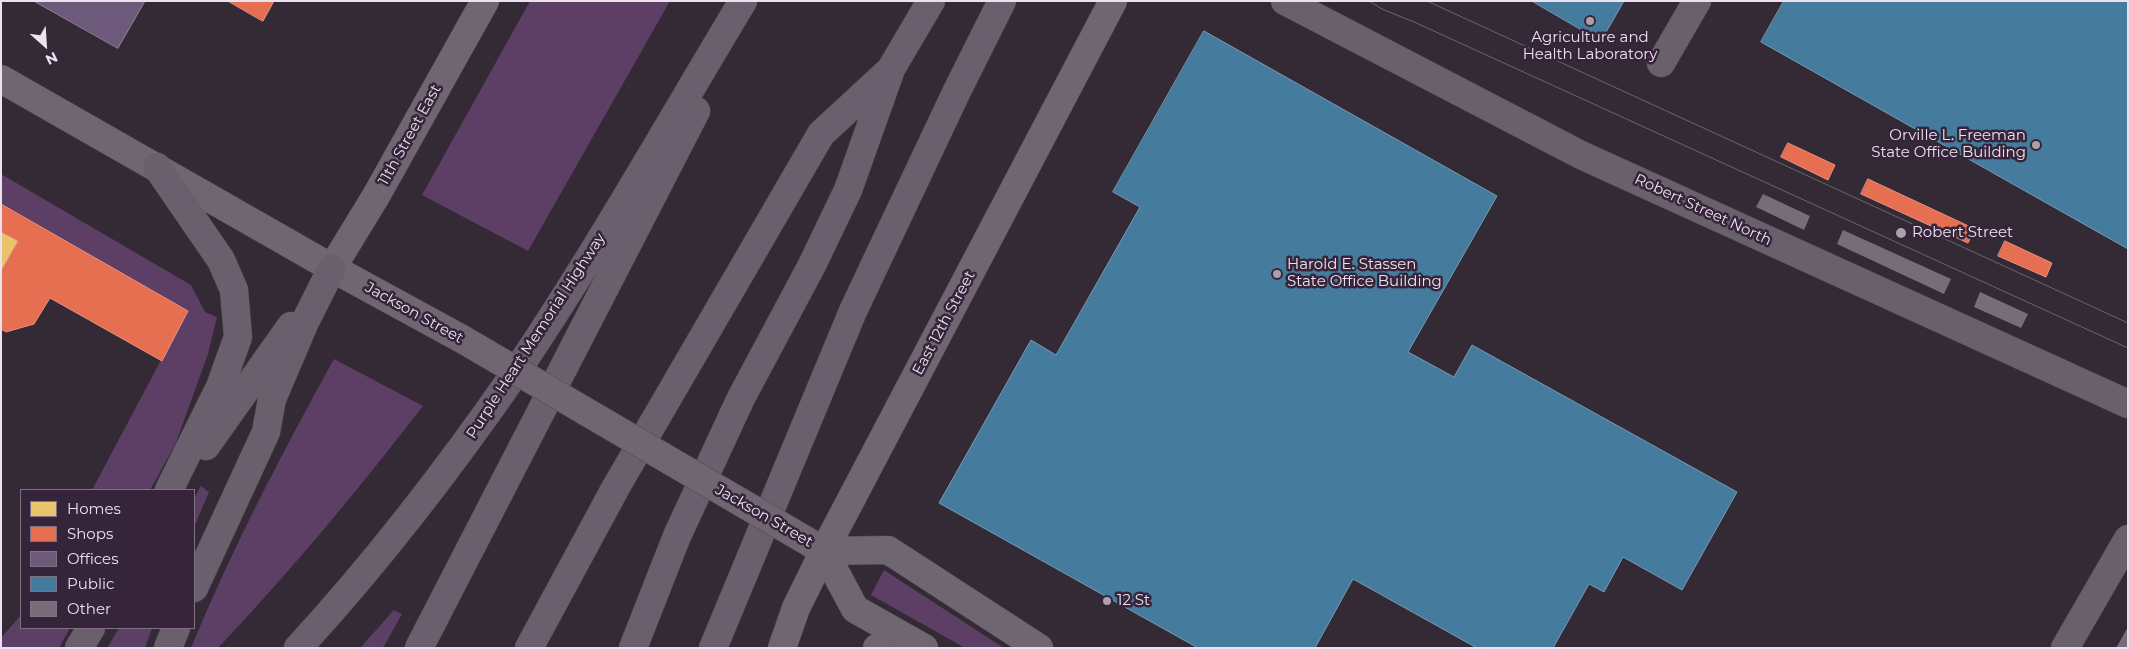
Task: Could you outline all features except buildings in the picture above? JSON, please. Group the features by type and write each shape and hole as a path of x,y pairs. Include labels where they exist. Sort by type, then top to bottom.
{"highway":[{"name":"Purple Heart Memorial Highway","path":"298,648 420,504 472,435 514,374 579,274 743,1"},
{"path":"420,648 753,1"},
{"path":"633,648 677,536 737,407 812,265 848,190 891,69 931,1"},
{"path":"713,648 852,311 1002,1"},
{"path":"529,648 621,478 821,134 891,69"},
{"path":"157,167 221,260 234,290 238,338 220,387 169,489"},
{"path":"176,489 332,268"},
{"path":"195,586 266,432 272,399 304,324 332,268"},
{"path":"79,648 90,629"},
{"path":"168,648 176,629"}],"main road":[{"name":"11th Street East","path":"332,268 376,196 485,1"},
{"name":"East 12th Street","path":"782,648 796,608 824,551 1113,1"},
{"name":"Jackson Street","path":"1,79 332,268 462,339 824,551 888,550 1039,648"},
{"name":"Jackson Street","path":"824,551 855,609 924,648"}],"street":[{"name":"Robert Street North","path":"1285,1 1582,155 2128,404"},
{"path":"1661,63 1697,1"},
{"path":"2065,648 2128,539"}],"shaded area":[{"path":"530,1 670,1 528,251 422,195"},
{"path":"1,174 191,285 205,312 217,317 208,354 175,445 151,489 93,489 187,311 1,204"},
{"path":"334,359 423,406 324,530 218,648 191,648 223,574 258,501"},
{"path":"201,486 209,492 195,525 195,496"},
{"path":"884,570 1004,648 965,648 871,595"},
{"path":"394,610 402,614 383,648 360,648"},
{"path":"20,616 20,629 69,629 59,648 1,648 1,638"},
{"path":"118,629 152,629 145,648 107,648"}],"tram line":[{"path":"1369,1 1382,9 2128,348"},
{"path":"1427,1 2128,323"}],"place":[{"name":"Agriculture and Health Laboratory","path":"1590,21"},
{"name":"Orville L. Freeman State Office Building","path":"2036,145"},
{"name":"Robert Street","path":"1901,233"},
{"name":"Harold E. Stassen State Office Building","path":"1277,274"},
{"name":"12 St","path":"1107,601"}]}
